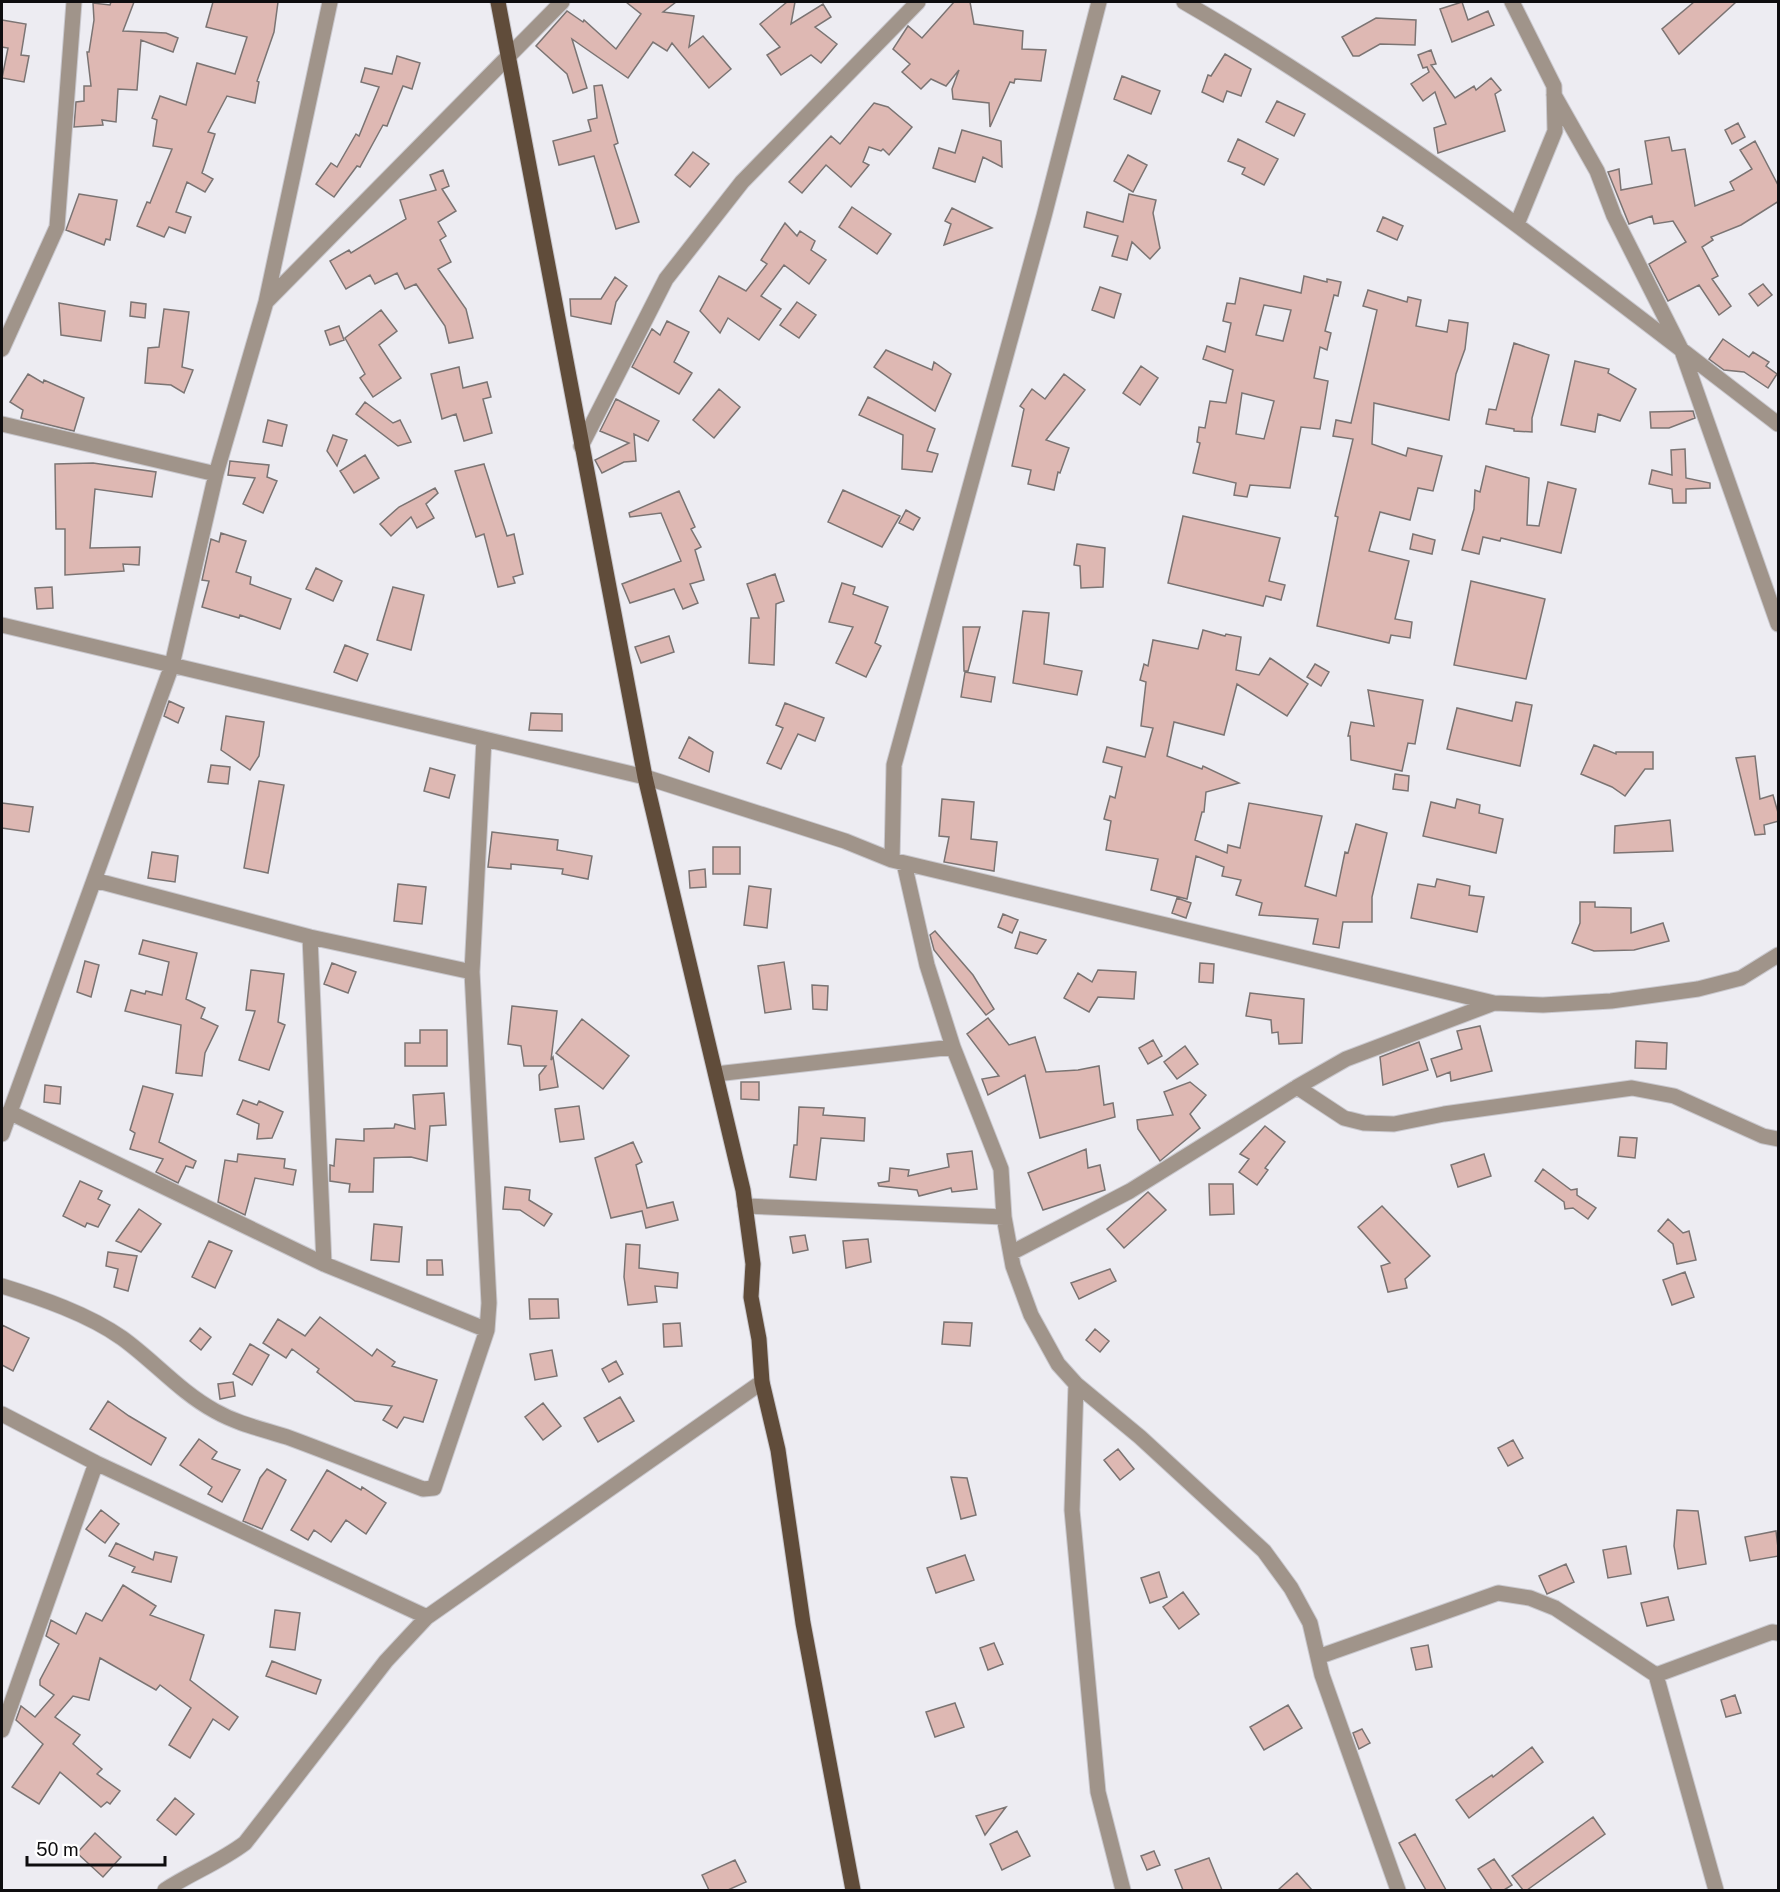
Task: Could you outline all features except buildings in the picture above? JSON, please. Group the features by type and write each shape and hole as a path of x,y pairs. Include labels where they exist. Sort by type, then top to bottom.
{"main road":[{"path":"498,2 645,777 745,1206 753,1264 751,1298 762,1382 778,1450 803,1623 853,1890"}],"street":[{"path":"2,349 57,227 74,2"},
{"path":"2,1134 172,665 216,474 266,302 330,2"},
{"path":"266,302 562,2"},
{"path":"581,446 666,279 742,182 918,2"},
{"path":"1099,2 1041,227 894,765 898,862 953,1047 1001,1169 1004,1217 1013,1266 1031,1315 1058,1364 1076,1384 1140,1437 1264,1551 1291,1588 1310,1623 1318,1657 1398,1890"},
{"path":"1184,2 1236,32 1343,102 1517,224 1779,424"},
{"path":"1512,2 1554,86 1555,131 1517,224"},
{"path":"1554,95 1597,171 1614,216 1682,351 1779,624"},
{"path":"2,424 216,474"},
{"path":"2,625 645,777 845,841 898,862 1494,1003 1544,1005 1600,1001 1698,989 1741,978 1779,955"},
{"path":"2,1286 80,1316 120,1336 157,1364 181,1387 212,1409 236,1422 430,1490 437,1481 487,1330 489,1304 472,972 484,739"},
{"path":"94,880 310,937 472,972"},
{"path":"310,937 324,1264"},
{"path":"1011,1253 1130,1191 1346,1059 1494,1003"},
{"path":"716,1074 953,1047"},
{"path":"1297,1087 1344,1118 1364,1123 1394,1124 1444,1114 1632,1088 1674,1096 1763,1136 1779,1139"},
{"path":"9,1112 324,1264 487,1330"},
{"path":"745,1206 1004,1217"},
{"path":"165,1890 223,1859 245,1843 386,1661 427,1617 762,1382"},
{"path":"1076,1384 1072,1510 1098,1792 1123,1890"},
{"path":"2,1414 96,1463 427,1617"},
{"path":"2,1730 96,1463"},
{"path":"1318,1657 1498,1593 1530,1598 1555,1608 1656,1675 1716,1890"},
{"path":"1656,1675 1772,1632 1779,1633"}]}
